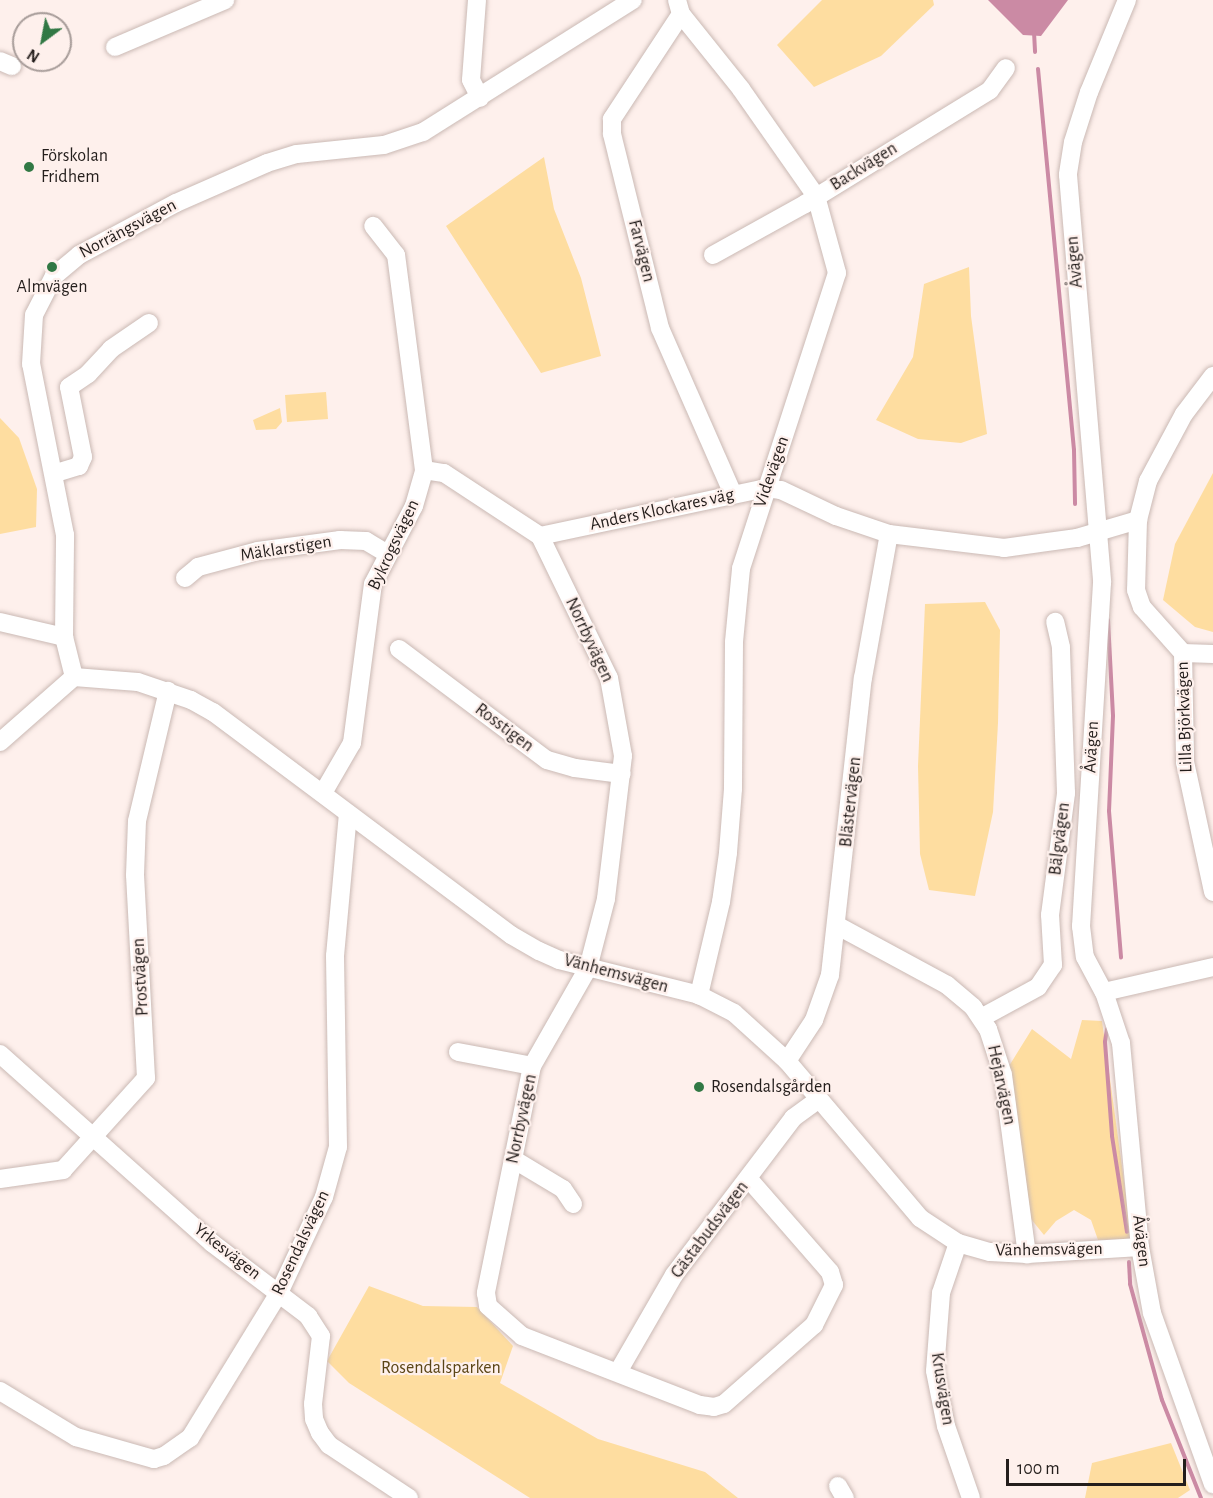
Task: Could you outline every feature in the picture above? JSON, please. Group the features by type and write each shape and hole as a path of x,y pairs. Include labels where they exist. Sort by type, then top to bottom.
{"street":[{"path":"115,47 225,0"},
{"path":"477,0 471,80 480,98"},
{"name":"Norrängsvägen","path":"74,677 64,637 65,535 56,473 31,364 30,341 39,302 69,262 176,203 267,163 297,154 384,145 423,132 633,0"},
{"name":"Åvägen","path":"1126,0 1089,92 1073,142 1068,175 1102,583 1081,927 1085,957 1104,992 1121,1043 1140,1247 1152,1313 1213,1484"},
{"name":"Videvägen","path":"679,7 741,89 816,196 837,273 835,291 766,488 741,569 734,642 733,789 728,853 721,902 699,995"},
{"name":"Farvägen","path":"679,7 612,119 612,134 660,328 734,494"},
{"name":"Backvägen","path":"713,255 816,196 990,90 1006,68"},
{"name":"Bykrogsvägen","path":"323,793 352,743 370,594 414,506 424,470 396,255 373,226"},
{"path":"56,473 79,466 83,457 69,387 88,374 111,349 149,323"},
{"name":"Lilla Björkvägen","path":"1213,376 1184,414 1148,481 1138,520 1136,590 1142,607 1183,653 1185,762 1213,892"},
{"path":"424,470 444,473 540,536"},
{"name":"Anders Klockares väg","path":"540,536 766,488 781,490 836,516 889,534 1004,548 1077,538 1097,530 1138,520"},
{"name":"Blästervägen","path":"787,1061 814,1020 826,990 838,926 863,678 889,534"},
{"name":"Norrbyvägen","path":"540,536 609,678 620,722 622,774 612,866 588,968 532,1066 486,1293 488,1306 522,1336 714,1407 751,1382 814,1325 834,1279 748,1179"},
{"name":"Mäklarstigen","path":"185,578 198,567 258,551 340,540 366,541 388,554"},
{"path":"0,622 64,637"},
{"name":"Bälgvägen","path":"981,1018 1038,987 1053,965 1050,915 1066,793 1061,647 1055,622"},
{"name":"Rosstigen","path":"399,649 547,760 575,768 622,774"},
{"path":"1183,653 1213,654"},
{"path":"0,742 74,677"},
{"name":"Vänhemsvägen","path":"74,677 138,682 168,691 213,712 511,935 559,960 699,995 748,1023 787,1061 920,1218 958,1243 990,1252 1028,1254 1140,1247"},
{"name":"Prostvägen","path":"0,1179 63,1170 146,1078 135,875 136,821 168,691"},
{"name":"Rosendalsvägen","path":"0,1391 76,1437 154,1459 164,1456 190,1438 279,1293 324,1197 338,1147 334,956 348,814"},
{"name":"Hejarvägen","path":"838,926 938,980 964,998 981,1018 1003,1076 1028,1254"},
{"path":"1104,992 1213,967"},
{"path":"458,1052 532,1066"},
{"name":"Yrkesvägen","path":"0,1054 212,1243 308,1316 321,1336 313,1404 314,1419 320,1433 329,1445 409,1498"},
{"name":"Gästabudsvägen","path":"618,1372 674,1275 793,1118 818,1100"},
{"path":"513,1159 563,1190 573,1204"},
{"name":"Krusvägen","path":"958,1243 941,1293 935,1371 946,1426 971,1498"},
{"path":"1195,1436 1213,1431"}],"green space":[{"path":"822,0 933,0 934,5 881,56 814,87 777,45"},
{"path":"544,157 554,209 581,278 601,356 541,373 446,226"},
{"path":"969,267 971,316 987,434 961,443 918,439 876,420 913,357 924,284"},
{"path":"326,392 328,419 287,422 285,395"},
{"path":"280,408 282,422 276,429 256,430 253,420"},
{"path":"0,418 19,438 37,489 36,527 0,534"},
{"path":"1213,473 1213,632 1195,627 1163,600 1175,544"},
{"path":"985,602 1000,630 998,723 993,812 975,896 929,890 920,854 918,766 925,604"},
{"path":"1082,1020 1102,1021 1132,1239 1098,1240 1091,1220 1074,1210 1056,1221 1044,1235 1031,1219 1006,1071 1032,1029 1071,1059"},
{"name":"Rosendalsparken","path":"369,1286 423,1306 477,1307 513,1346 500,1383 598,1439 705,1472 738,1498 530,1498 349,1383 327,1361"},
{"path":"1171,1443 1190,1490 1178,1498 1085,1498 1092,1463"}],"shaded area":[{"path":"988,0 1068,0 1041,36 1023,35"}],"waterway":[{"path":"1034,32 1035,52"},
{"path":"1038,69 1074,450 1075,504"},
{"path":"1108,620 1113,716 1109,811 1121,958"},
{"path":"1107,1029 1105,1042 1112,1136 1127,1232"},
{"path":"1129,1262 1130,1284 1162,1400 1201,1498"}],"place":[{"name":"Förskolan Fridhem","path":"29,167"},
{"name":"Almvägen","path":"52,267"},
{"name":"Rosendalsgården","path":"699,1087"}]}
